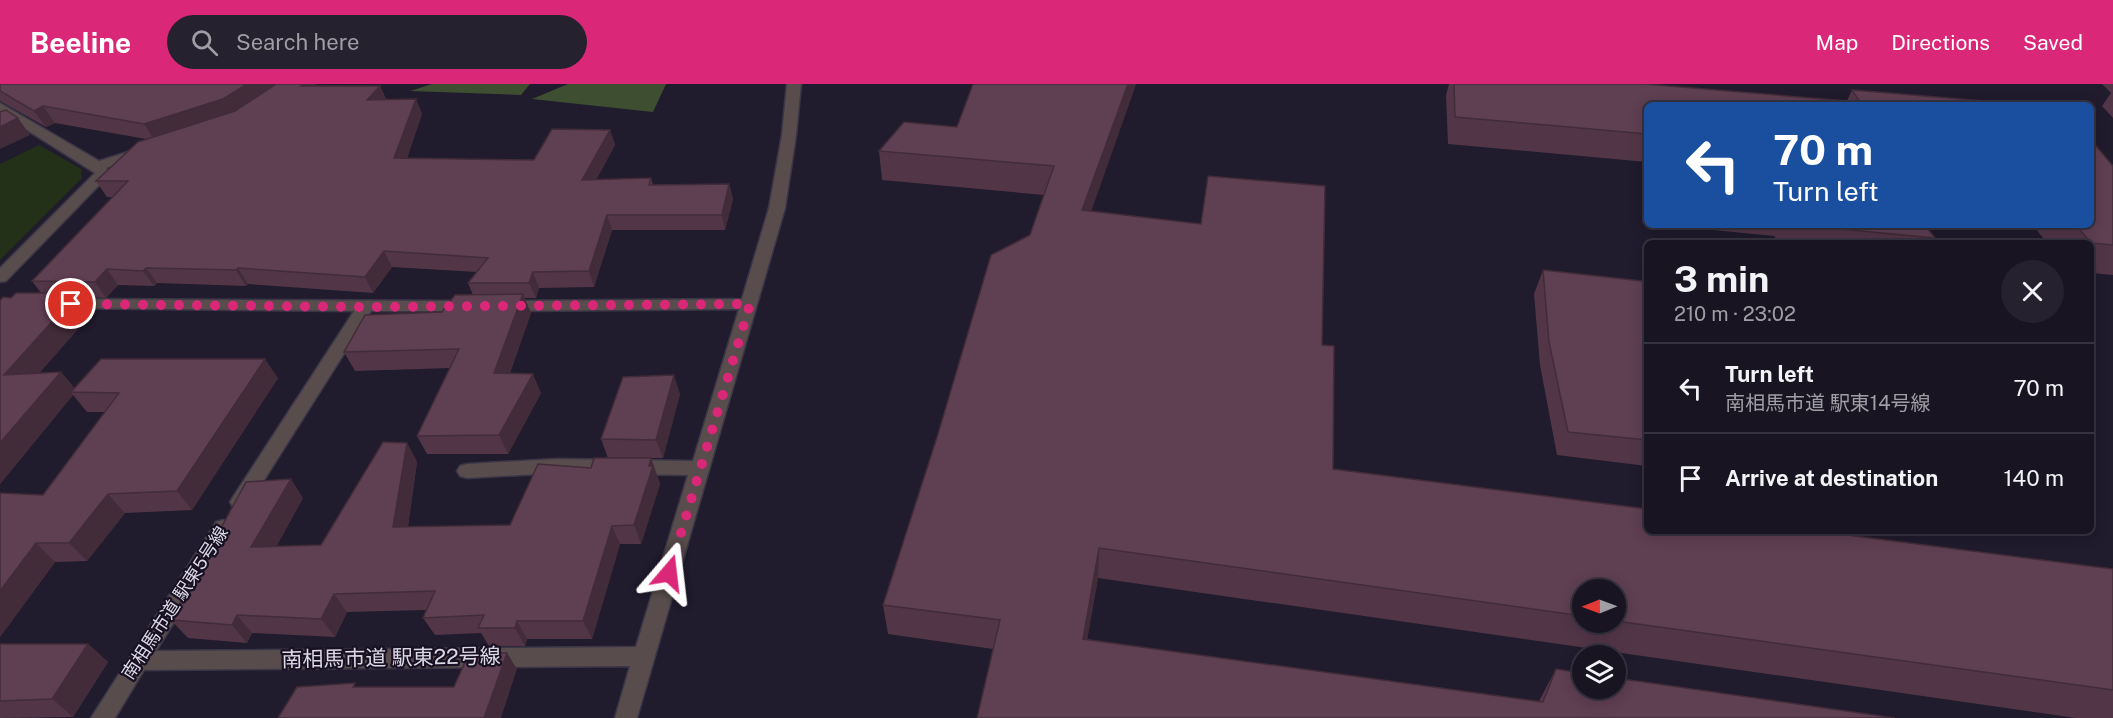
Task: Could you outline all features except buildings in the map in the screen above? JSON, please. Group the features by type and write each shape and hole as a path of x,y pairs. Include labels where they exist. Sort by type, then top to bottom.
{"street":[{"path":"626,718 777,208 789,135 794,84"},
{"path":"0,107 98,166 103,173 0,277"},
{"path":"2,127 18,118"},
{"path":"98,166 162,146"},
{"path":"49,304 365,307 750,304"},
{"name":"南相馬市道 駅東5号線","path":"102,718 365,307"},
{"path":"467,471 557,466 700,468"},
{"name":"南相馬市道 駅東22号線","path":"139,660 644,656"}],"green space":[{"path":"432,84 530,84 521,95 410,91"},
{"path":"568,84 666,84 653,112 532,99"},
{"path":"39,145 81,169 82,178 0,260 0,164"}],"route":[{"path":"71,304 365,307 750,304 669,573"}]}
